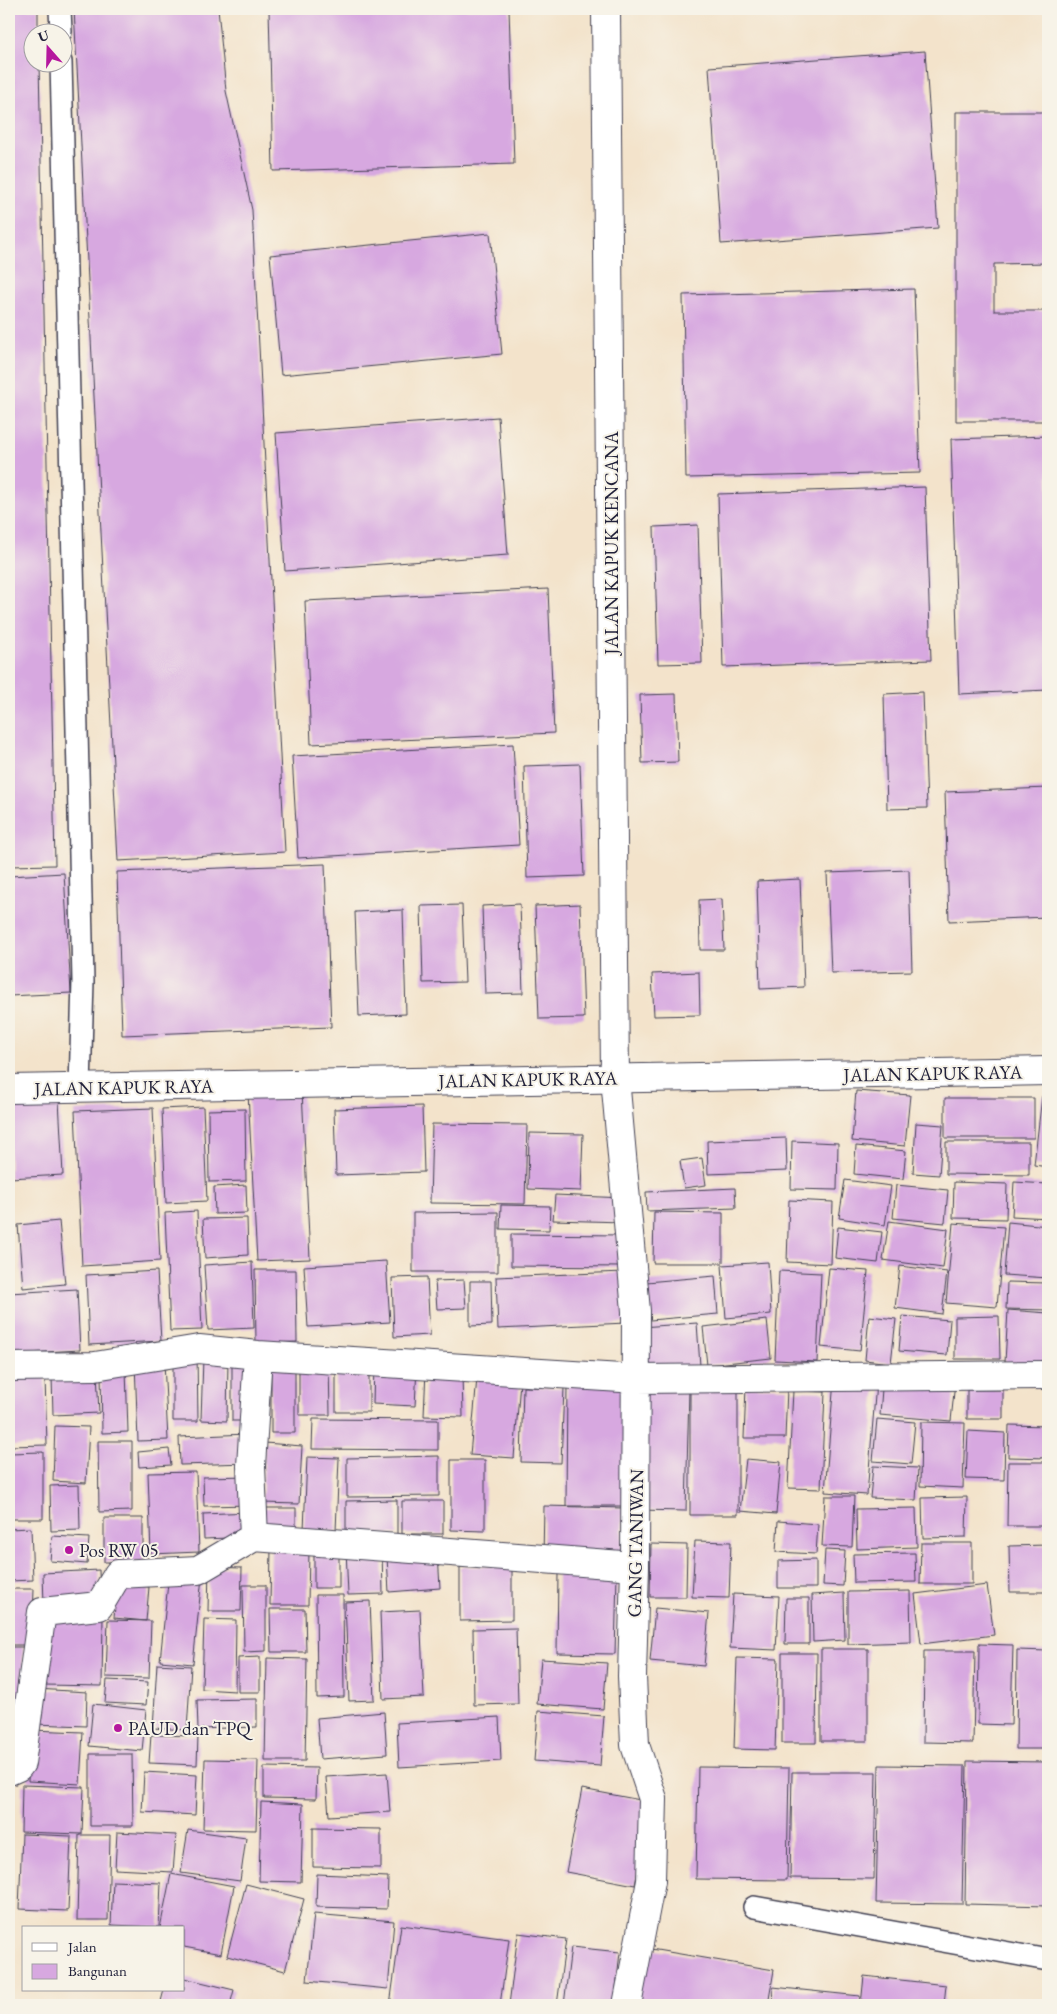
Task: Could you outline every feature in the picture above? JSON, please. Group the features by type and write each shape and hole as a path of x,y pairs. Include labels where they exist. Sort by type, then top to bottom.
{"street":[{"name":"JALAN KAPUK KENCANA","path":"606,9 615,1078"},
{"name":"JALAN KAPUK RAYA","path":"9,1089 1048,1071"},
{"name":"GANG TANIWAN","path":"615,1078 636,1311 635,1566 632,1676 635,1745 653,1799 651,1881 627,2005"},
{"path":"9,1367 95,1366 198,1349 258,1355 637,1379 1048,1374"},
{"path":"254,1537 251,1466 258,1355"},
{"path":"9,1770 18,1767 21,1763 42,1612 99,1606 118,1574 198,1570 254,1537 635,1566"}],"lane":[{"path":"60,9 61,22"},
{"path":"62,72 83,981 80,1088"},
{"path":"754,1907 1048,1960"}],"building":[{"path":"9,9 38,9 38,22 22,22 22,72 39,72 55,865 9,866"},
{"path":"74,9 218,9 226,91 252,210 285,852 118,861"},
{"path":"269,9 509,9 514,164 273,171"},
{"path":"925,51 938,228 721,244 709,67"},
{"path":"956,112 1048,112 1048,263 994,264 994,311 1048,311 1048,421 956,421"},
{"path":"490,233 502,354 281,375 270,255"},
{"path":"914,289 920,473 686,478 683,295"},
{"path":"498,417 508,555 285,571 276,433"},
{"path":"1048,436 1048,690 959,694 951,439"},
{"path":"925,487 931,660 723,667 718,494"},
{"path":"698,525 702,663 658,664 654,527"},
{"path":"548,589 554,733 311,744 305,601"},
{"path":"923,692 927,808 887,809 884,694"},
{"path":"676,694 678,762 642,763 640,695"},
{"path":"513,744 519,845 298,858 292,756"},
{"path":"580,764 584,876 527,878 524,766"},
{"path":"1048,788 1048,917 949,921 945,792"},
{"path":"325,864 331,1027 122,1035 117,872"},
{"path":"909,870 912,971 831,973 827,873"},
{"path":"64,873 71,993 9,996 9,876"},
{"path":"800,879 804,987 760,989 757,881"},
{"path":"722,899 724,950 700,950 699,900"},
{"path":"520,904 523,993 485,994 482,906"},
{"path":"580,904 584,1018 539,1019 535,906"},
{"path":"462,905 465,982 423,983 421,906"},
{"path":"403,910 406,1014 359,1016 355,912"},
{"path":"699,972 700,1015 654,1016 652,974"},
{"path":"302,1090 310,1259 257,1261 248,1093"},
{"path":"856,1091 910,1095 905,1146 852,1141"},
{"path":"1042,1096 1048,1097 1048,1167 1034,1165"},
{"path":"945,1098 1034,1098 1034,1138 945,1138"},
{"path":"59,1100 63,1175 10,1178 9,1103"},
{"path":"422,1106 424,1172 336,1175 334,1109"},
{"path":"203,1107 207,1201 166,1203 162,1109"},
{"path":"153,1108 160,1261 82,1266 75,1111"},
{"path":"245,1109 246,1181 209,1182 208,1110"},
{"path":"916,1123 943,1125 939,1175 913,1173"},
{"path":"432,1124 527,1125 525,1204 430,1203"},
{"path":"529,1133 583,1134 581,1191 528,1189"},
{"path":"786,1138 787,1171 708,1174 707,1141"},
{"path":"792,1141 838,1143 837,1190 791,1189"},
{"path":"946,1142 1029,1142 1029,1175 946,1174"},
{"path":"856,1146 906,1151 903,1179 854,1174"},
{"path":"702,1158 706,1185 684,1188 680,1161"},
{"path":"845,1180 891,1186 885,1225 839,1218"},
{"path":"954,1182 1007,1184 1006,1219 953,1218"},
{"path":"1014,1182 1048,1184 1048,1218 1012,1216"},
{"path":"246,1185 247,1213 215,1214 214,1187"},
{"path":"896,1185 948,1190 945,1223 893,1218"},
{"path":"735,1188 736,1208 647,1211 646,1192"},
{"path":"555,1195 624,1198 623,1222 553,1220"},
{"path":"789,1200 833,1202 831,1264 787,1262"},
{"path":"501,1205 550,1206 549,1230 500,1229"},
{"path":"197,1211 202,1330 170,1331 165,1213"},
{"path":"498,1212 498,1272 413,1272 413,1213"},
{"path":"654,1212 723,1213 723,1263 653,1263"},
{"path":"247,1218 248,1255 205,1258 203,1219"},
{"path":"59,1221 65,1284 23,1288 18,1225"},
{"path":"889,1221 948,1229 943,1268 883,1260"},
{"path":"1008,1222 1048,1226 1048,1278 1004,1275"},
{"path":"953,1223 1004,1227 997,1307 946,1303"},
{"path":"838,1227 882,1232 878,1263 835,1258"},
{"path":"511,1234 623,1235 623,1267 511,1266"},
{"path":"386,1261 390,1322 308,1327 304,1266"},
{"path":"252,1262 254,1328 208,1330 204,1265"},
{"path":"768,1262 771,1314 726,1318 722,1265"},
{"path":"900,1266 947,1272 942,1314 895,1308"},
{"path":"829,1268 868,1271 860,1351 821,1347"},
{"path":"255,1270 296,1270 297,1342 256,1343"},
{"path":"157,1271 161,1341 89,1345 86,1275"},
{"path":"779,1271 821,1273 817,1362 775,1360"},
{"path":"624,1272 626,1323 498,1329 496,1277"},
{"path":"715,1276 718,1314 639,1321 635,1283"},
{"path":"427,1277 430,1335 394,1337 392,1278"},
{"path":"464,1280 466,1308 437,1309 435,1281"},
{"path":"470,1281 491,1281 492,1325 470,1326"},
{"path":"1007,1282 1048,1283 1048,1310 1006,1309"},
{"path":"77,1289 80,1350 9,1354 9,1293"},
{"path":"1008,1310 1048,1313 1048,1365 1005,1362"},
{"path":"869,1316 896,1319 891,1363 865,1360"},
{"path":"902,1316 950,1320 947,1355 899,1351"},
{"path":"999,1316 1000,1359 955,1359 955,1317"},
{"path":"767,1320 771,1358 707,1365 703,1327"},
{"path":"697,1323 700,1366 643,1370 641,1327"},
{"path":"173,1354 197,1354 198,1421 173,1421"},
{"path":"203,1358 228,1358 227,1421 201,1420"},
{"path":"232,1359 252,1359 252,1421 232,1421"},
{"path":"295,1359 295,1433 271,1433 271,1360"},
{"path":"164,1362 168,1440 138,1441 135,1363"},
{"path":"299,1362 329,1362 330,1415 299,1415"},
{"path":"336,1364 369,1365 369,1412 336,1412"},
{"path":"374,1365 417,1367 415,1406 373,1404"},
{"path":"126,1369 128,1432 102,1433 101,1370"},
{"path":"426,1370 462,1373 463,1417 424,1416"},
{"path":"97,1373 99,1413 53,1415 52,1375"},
{"path":"883,1376 955,1382 951,1421 880,1415"},
{"path":"45,1377 47,1445 9,1446 9,1378"},
{"path":"477,1378 520,1381 514,1458 470,1455"},
{"path":"834,1380 876,1383 867,1495 825,1492"},
{"path":"567,1382 628,1383 627,1506 566,1506"},
{"path":"523,1387 564,1388 561,1463 521,1462"},
{"path":"746,1387 787,1388 785,1438 744,1438"},
{"path":"690,1388 738,1388 738,1515 690,1515"},
{"path":"689,1389 686,1511 638,1510 643,1390"},
{"path":"967,1390 1003,1390 1003,1419 967,1419"},
{"path":"793,1391 825,1392 821,1489 788,1488"},
{"path":"313,1419 438,1420 438,1450 312,1449"},
{"path":"877,1419 915,1422 911,1464 873,1461"},
{"path":"921,1422 965,1423 963,1488 920,1486"},
{"path":"1009,1425 1048,1426 1048,1458 1008,1457"},
{"path":"55,1426 89,1427 86,1483 53,1481"},
{"path":"968,1431 1005,1433 1004,1480 966,1479"},
{"path":"247,1434 248,1463 180,1465 179,1437"},
{"path":"98,1441 132,1441 132,1511 99,1512"},
{"path":"265,1443 302,1446 299,1504 262,1503"},
{"path":"169,1449 171,1465 139,1467 138,1452"},
{"path":"43,1452 43,1519 9,1519 9,1453"},
{"path":"439,1456 439,1496 347,1497 347,1458"},
{"path":"307,1457 339,1458 336,1531 304,1530"},
{"path":"746,1459 781,1462 776,1514 740,1511"},
{"path":"451,1460 485,1460 485,1531 451,1530"},
{"path":"1008,1462 1048,1462 1048,1526 1007,1526"},
{"path":"873,1466 918,1468 916,1500 870,1498"},
{"path":"196,1472 199,1552 151,1554 148,1473"},
{"path":"250,1476 251,1505 204,1506 203,1477"},
{"path":"79,1485 80,1530 51,1531 50,1486"},
{"path":"825,1496 854,1496 852,1547 822,1546"},
{"path":"967,1497 966,1537 923,1538 922,1498"},
{"path":"397,1500 397,1534 346,1534 346,1501"},
{"path":"402,1501 443,1501 443,1534 402,1534"},
{"path":"544,1506 623,1508 621,1560 543,1558"},
{"path":"261,1508 296,1508 296,1534 261,1534"},
{"path":"916,1508 917,1547 857,1549 856,1509"},
{"path":"250,1512 251,1537 204,1539 203,1514"},
{"path":"104,1518 143,1518 143,1562 104,1562"},
{"path":"778,1521 818,1524 816,1554 776,1552"},
{"path":"31,1528 33,1580 9,1581 9,1529"},
{"name":"Pos RW 05","path":"52,1536 89,1538 87,1564 50,1561"},
{"path":"695,1541 731,1542 729,1598 692,1597"},
{"path":"921,1543 972,1543 972,1584 920,1584"},
{"path":"651,1544 687,1545 686,1597 650,1597"},
{"path":"1047,1545 1047,1592 1010,1592 1009,1546"},
{"path":"271,1548 309,1549 308,1605 270,1605"},
{"path":"314,1548 339,1549 339,1588 314,1588"},
{"path":"382,1548 383,1594 348,1595 346,1549"},
{"path":"825,1550 845,1551 843,1586 823,1585"},
{"path":"915,1553 916,1582 854,1583 853,1554"},
{"path":"438,1554 440,1588 389,1592 387,1557"},
{"path":"816,1560 816,1588 778,1588 778,1561"},
{"path":"512,1566 512,1620 460,1621 460,1567"},
{"path":"209,1567 242,1568 241,1611 208,1611"},
{"path":"99,1570 100,1602 44,1605 43,1573"},
{"path":"169,1573 202,1577 193,1664 160,1661"},
{"path":"558,1573 617,1574 615,1654 557,1653"},
{"path":"117,1585 149,1587 146,1621 114,1618"},
{"path":"243,1585 266,1585 266,1651 244,1652"},
{"path":"987,1585 994,1635 921,1644 915,1594"},
{"path":"9,1589 34,1589 32,1645 9,1645"},
{"path":"910,1591 911,1642 848,1644 848,1592"},
{"path":"844,1593 845,1640 813,1642 812,1595"},
{"path":"733,1594 779,1596 776,1650 730,1648"},
{"path":"316,1595 343,1595 344,1697 317,1698"},
{"path":"786,1598 809,1598 809,1644 785,1644"},
{"path":"370,1601 374,1700 349,1701 345,1602"},
{"path":"655,1608 709,1613 704,1666 650,1661"},
{"path":"270,1609 305,1609 306,1652 271,1652"},
{"path":"420,1610 424,1697 383,1699 380,1612"},
{"path":"45,1614 103,1615 102,1686 44,1685"},
{"path":"204,1619 236,1620 235,1691 202,1689"},
{"path":"108,1620 151,1621 149,1678 106,1677"},
{"path":"516,1628 518,1704 474,1705 473,1629"},
{"path":"979,1644 1013,1645 1011,1725 978,1724"},
{"path":"9,1647 23,1647 22,1703 9,1703"},
{"path":"821,1649 868,1649 868,1741 821,1741"},
{"path":"1017,1650 1048,1651 1048,1749 1016,1749"},
{"path":"924,1651 975,1651 973,1743 923,1742"},
{"path":"782,1653 817,1653 816,1743 782,1743"},
{"path":"260,1657 260,1692 238,1692 238,1658"},
{"path":"267,1658 307,1659 305,1761 265,1761"},
{"path":"737,1658 778,1659 775,1750 734,1749"},
{"path":"541,1659 607,1663 603,1709 537,1704"},
{"path":"157,1664 191,1666 187,1730 153,1728"},
{"path":"107,1680 148,1682 146,1705 105,1703"},
{"path":"36,1689 87,1692 86,1726 35,1724"},
{"path":"257,1699 257,1727 198,1729 197,1700"},
{"name":"PAUD dan TPQ","path":"93,1704 146,1710 142,1751 89,1746"},
{"path":"9,1710 20,1711 9,1752"},
{"path":"538,1711 604,1716 600,1766 534,1761"},
{"path":"384,1712 387,1754 320,1759 317,1718"},
{"path":"499,1717 501,1761 399,1767 397,1723"},
{"path":"31,1730 83,1732 80,1784 28,1781"},
{"path":"151,1735 198,1736 197,1765 149,1763"},
{"path":"90,1754 132,1754 133,1826 90,1826"},
{"path":"205,1759 258,1760 256,1830 203,1829"},
{"path":"967,1761 1048,1762 1048,1906 965,1904"},
{"path":"879,1765 965,1766 962,1904 876,1903"},
{"path":"264,1767 317,1768 316,1799 264,1798"},
{"path":"698,1767 789,1768 787,1880 696,1879"},
{"path":"144,1772 197,1775 195,1815 142,1812"},
{"path":"792,1772 876,1772 874,1879 790,1878"},
{"path":"387,1773 390,1812 329,1816 326,1777"},
{"path":"22,1785 84,1787 82,1834 21,1832"},
{"path":"582,1789 651,1802 635,1885 566,1872"},
{"path":"261,1802 303,1804 301,1882 259,1881"},
{"path":"313,1828 381,1829 381,1868 313,1867"},
{"path":"188,1830 246,1838 240,1881 181,1873"},
{"path":"117,1832 176,1835 173,1872 115,1869"},
{"path":"22,1834 71,1836 68,1911 19,1909"},
{"path":"79,1835 110,1835 108,1920 77,1920"},
{"path":"171,1874 234,1886 221,1954 185,1947 185,1926 160,1926"},
{"path":"317,1874 388,1877 387,1909 316,1907"},
{"path":"113,1881 161,1883 159,1926 111,1925"},
{"path":"246,1884 304,1899 285,1971 227,1956"},
{"path":"314,1914 394,1921 388,1989 307,1981"},
{"path":"401,1925 509,1939 500,2005 390,2005"},
{"path":"518,1933 566,1939 557,2005 509,2005"},
{"path":"571,1947 620,1952 614,2005 564,2005"},
{"path":"645,1948 774,1970 768,2005 635,2005"},
{"path":"864,1976 946,1985 944,2005 861,2005"},
{"path":"185,1978 234,1990 230,2005 160,2005 163,1992 185,1992"},
{"path":"773,1987 860,1996 859,2005 772,2005"}],"place":[{"name":"Pos RW 05","path":"69,1550"},
{"name":"PAUD dan TPQ","path":"118,1728"}]}
